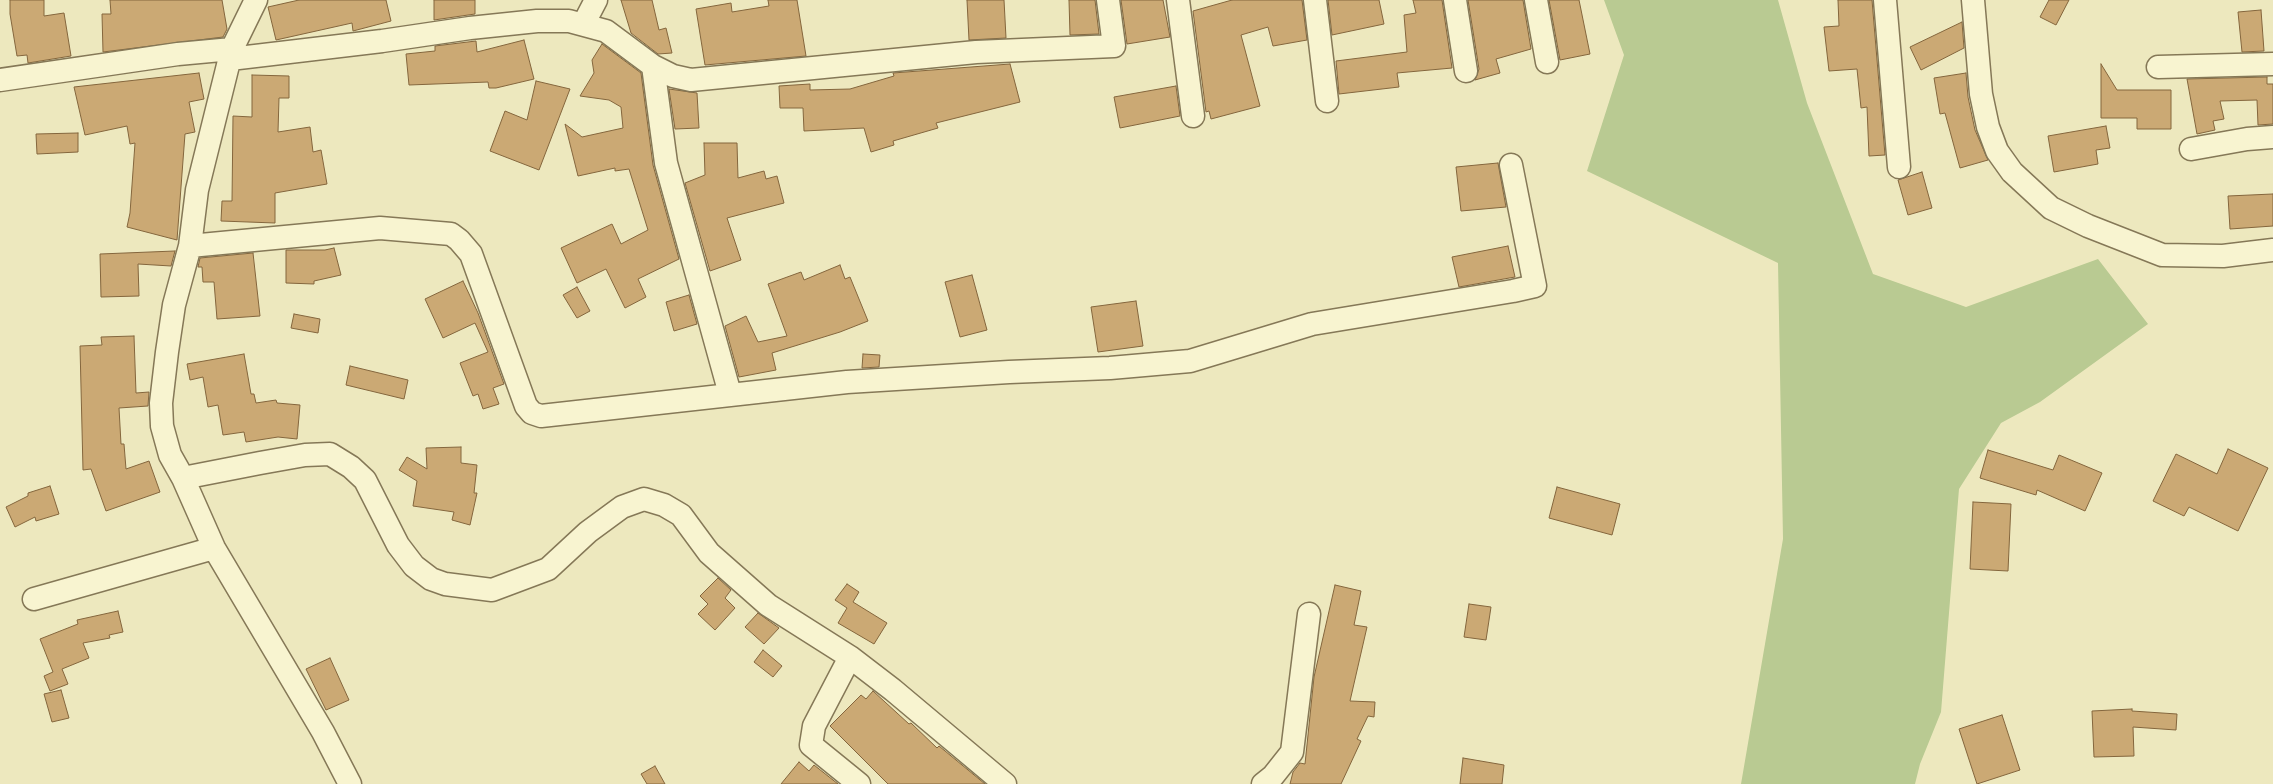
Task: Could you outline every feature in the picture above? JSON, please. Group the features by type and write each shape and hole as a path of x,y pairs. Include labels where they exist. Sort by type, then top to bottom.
{"street":[{"path":"256,0 231,54 197,190 190,246 174,305 161,403 164,438 170,455 184,478 214,548 322,732 350,784"},
{"path":"584,24 596,0"},
{"path":"0,80 178,54 231,54 537,20 570,21 606,31 653,66 673,76 691,80 966,53 1114,46 1108,0"},
{"path":"1178,0 1193,116"},
{"path":"1314,0 1327,101"},
{"path":"1455,0 1466,71"},
{"path":"1536,0 1547,62"},
{"path":"1885,0 1899,166"},
{"path":"1973,0 1981,94 1988,126 1997,150 2012,172 2051,208 2088,226 2162,255 2223,256 2273,250"},
{"path":"2158,67 2273,64"},
{"path":"653,66 666,163 730,394"},
{"path":"2191,149 2247,139 2273,137"},
{"path":"190,246 380,228 451,234 459,240 470,254 526,406 532,413 541,416 847,382 1110,368 1190,361 1312,324 1534,286 1510,165"},
{"path":"184,478 278,460 330,454 352,467 365,480 398,545 414,566 445,584 492,590 548,569 588,532 622,507 637,500 652,500 681,515 709,552 768,606 850,657 893,690 1005,784"},
{"path":"34,599 214,548"},
{"path":"1263,784 1273,776 1292,752 1309,614"},
{"path":"850,657 814,726 811,745 859,784"}],"green space":[{"path":"1604,0 1778,0 1807,103 1873,274 1966,307 2098,259 2148,324 2040,402 2001,423 1959,489 1941,712 1920,764 1915,784 1741,784 1783,539 1778,263 1587,171 1624,55"}],"building":[{"path":"10,0 44,0 44,16 64,13 71,56 28,63 27,55 17,56 10,14"},
{"path":"110,0 222,0 227,29 223,37 103,52 102,14 111,14"},
{"path":"299,0 386,0 391,21 353,31 352,23 276,40 268,7"},
{"path":"434,0 475,0 475,14 434,20"},
{"path":"621,0 652,0 659,30 666,28 672,53 658,54 631,33"},
{"path":"768,0 797,0 806,56 705,65 696,9 731,3 732,12 769,6"},
{"path":"967,0 1004,0 1006,38 969,40"},
{"path":"1069,0 1095,0 1099,34 1070,35"},
{"path":"1121,0 1163,0 1170,37 1127,44"},
{"path":"1232,0 1302,0 1307,40 1273,46 1268,27 1241,35 1260,106 1211,119 1209,111 1206,112 1193,11"},
{"path":"1328,0 1379,0 1384,24 1332,35"},
{"path":"1413,0 1442,0 1452,68 1397,73 1399,87 1339,94 1336,61 1407,52 1404,15 1416,13"},
{"path":"1468,0 1523,0 1531,49 1496,59 1500,73 1475,80 1479,69"},
{"path":"1549,0 1579,0 1590,54 1560,60"},
{"path":"1838,0 1872,0 1885,155 1869,156 1867,107 1861,108 1857,69 1829,71 1824,27 1839,26"},
{"path":"2049,0 2069,0 2056,25 2040,17"},
{"path":"2261,10 2264,51 2242,52 2238,12"},
{"path":"1962,22 1964,48 1921,70 1910,47"},
{"path":"524,40 534,79 496,88 489,88 488,82 409,85 406,54 435,51 435,46 476,41 477,52"},
{"path":"602,44 641,73 653,165 679,259 638,279 646,297 625,308 606,269 577,283 561,248 612,224 621,244 648,230 629,169 615,171 615,168 578,176 565,124 582,137 623,128 621,107 609,100 580,96 594,73 592,60"},
{"path":"1010,64 1020,102 936,123 938,128 893,141 894,145 871,152 864,128 804,131 803,108 780,108 779,86 810,84 810,90 850,89 894,76 893,73"},
{"path":"2101,64 2117,90 2171,90 2171,129 2137,129 2137,118 2101,118"},
{"path":"199,73 204,99 189,102 195,132 185,134 177,240 127,227 130,213 135,143 130,144 127,126 85,135 74,87"},
{"path":"1966,73 1968,97 1975,130 1988,160 1960,168 1945,113 1940,114 1934,78"},
{"path":"252,75 289,76 289,98 279,98 278,132 310,127 313,152 321,150 327,184 275,193 275,223 221,221 222,201 232,201 233,116 252,117"},
{"path":"2267,77 2267,84 2273,84 2273,124 2258,125 2257,100 2220,101 2224,119 2213,121 2215,130 2197,134 2187,79"},
{"path":"536,81 570,89 539,170 490,151 505,111 527,120"},
{"path":"1176,86 1180,116 1120,128 1114,97"},
{"path":"669,89 697,93 699,128 675,129"},
{"path":"2106,126 2110,148 2096,150 2098,164 2054,172 2048,136"},
{"path":"78,133 78,152 37,154 36,134"},
{"path":"704,143 737,143 738,178 764,171 766,179 777,176 784,203 727,218 741,260 710,271 685,183 705,175"},
{"path":"1498,163 1506,207 1461,211 1456,167"},
{"path":"1922,172 1932,208 1908,215 1898,180"},
{"path":"2273,194 2273,226 2230,229 2228,196"},
{"path":"1508,246 1515,277 1459,287 1452,257"},
{"path":"334,248 341,275 314,281 314,284 286,283 286,250 325,250"},
{"path":"175,251 171,266 138,264 139,296 101,297 100,254"},
{"path":"253,253 260,316 217,319 214,282 203,282 202,267 198,267 200,258"},
{"path":"840,265 845,279 850,277 868,321 840,332 772,353 776,370 739,377 725,326 746,316 758,342 787,336 768,284 801,272 804,280"},
{"path":"972,275 987,330 960,337 945,282"},
{"path":"463,281 478,313 504,384 493,388 499,404 483,409 478,394 473,396 460,363 488,352 475,323 443,338 425,299"},
{"path":"577,287 590,311 577,318 563,295"},
{"path":"689,295 697,324 674,331 666,302"},
{"path":"1136,301 1143,346 1098,352 1091,307"},
{"path":"294,314 320,319 318,333 291,328"},
{"path":"134,336 136,393 149,392 148,406 119,408 121,444 124,444 126,469 149,461 160,492 106,511 91,469 83,470 80,346 102,345 101,337"},
{"path":"244,354 251,394 254,394 256,403 276,400 277,403 300,405 297,439 278,437 246,442 244,432 223,435 218,405 208,407 203,377 190,380 187,364"},
{"path":"863,354 880,355 879,367 862,368"},
{"path":"350,366 408,380 404,399 346,385"},
{"path":"461,447 461,463 477,465 474,493 477,493 470,525 452,520 454,512 413,506 417,481 399,470 407,457 427,469 426,448"},
{"path":"2228,449 2268,468 2238,531 2189,507 2184,516 2153,501 2176,454 2217,474"},
{"path":"1988,450 2053,470 2059,455 2102,473 2085,511 2037,490 2036,495 1980,478"},
{"path":"50,486 59,514 36,521 35,517 15,527 6,507 28,496 28,493"},
{"path":"1557,487 1620,504 1612,535 1549,518"},
{"path":"1973,502 2011,504 2008,571 1970,569"},
{"path":"718,578 731,590 725,598 735,608 715,630 698,614 708,604 700,596"},
{"path":"847,584 859,592 853,602 887,623 874,644 838,623 847,608 835,600"},
{"path":"1335,585 1361,591 1354,625 1367,627 1350,701 1375,702 1374,717 1368,716 1357,739 1361,741 1341,784 1290,784 1293,772 1300,763 1305,764 1314,677"},
{"path":"1469,604 1491,607 1486,640 1464,637"},
{"path":"118,611 123,632 109,635 110,638 83,643 89,658 62,669 68,684 50,691 44,676 53,672 40,639 78,624 77,620"},
{"path":"758,613 779,628 764,644 745,627"},
{"path":"763,650 782,666 773,677 754,662"},
{"path":"330,658 349,700 326,710 306,669"},
{"path":"61,690 69,718 52,722 44,694"},
{"path":"873,691 937,748 939,746 985,784 888,784 830,726 861,695 866,699"},
{"path":"2132,709 2132,711 2177,714 2176,730 2133,727 2134,756 2094,757 2092,711"},
{"path":"2002,715 2020,770 1977,784 1959,729"},
{"path":"1463,758 1504,765 1502,784 1460,784"},
{"path":"799,762 809,771 814,765 838,784 781,784"},
{"path":"655,766 665,784 647,784 641,774"}]}
